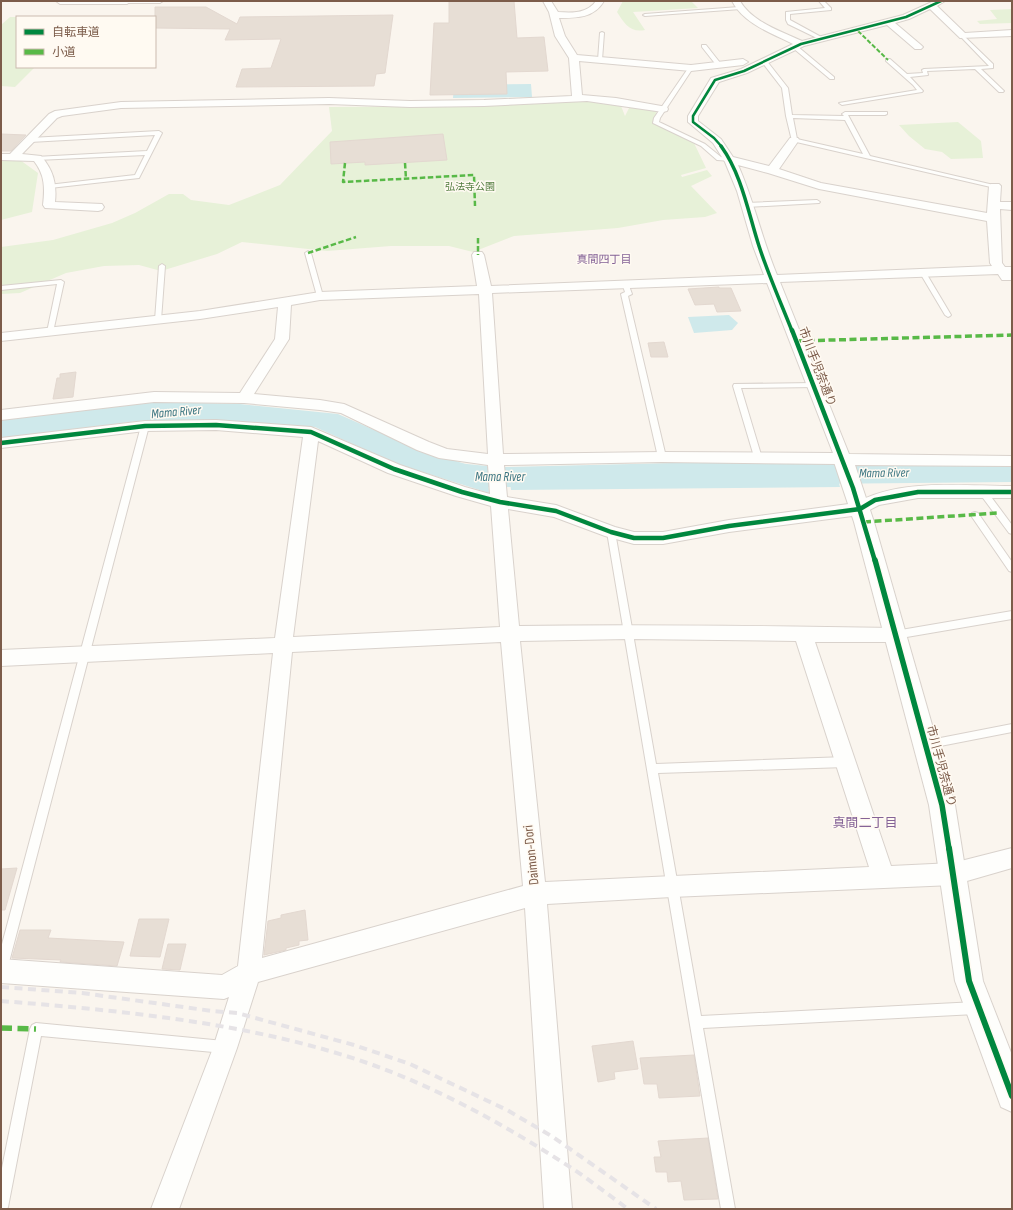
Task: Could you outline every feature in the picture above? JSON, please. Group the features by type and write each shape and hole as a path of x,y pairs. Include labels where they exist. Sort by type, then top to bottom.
{"street":[{"path":"60,1 160,1"},
{"path":"554,15 580,14 592,11 598,7 600,2 585,3"},
{"path":"551,3 560,36 574,58 577,98"},
{"path":"737,4 758,23 798,46"},
{"path":"993,218 820,186 772,170 730,160 717,141 693,122 693,116 715,80 744,71 798,46 906,17 936,4 963,36 1012,33"},
{"path":"889,22 918,47"},
{"path":"574,58 690,68 752,61 764,62"},
{"path":"14,156 53,116 58,113 121,105 321,101 418,104 484,103 577,98 616,101 663,109"},
{"path":"772,170 794,140"},
{"path":"1,157 14,156 38,158 47,169 50,186 49,205 98,207"},
{"name":"市川手児奈通り","path":"730,160 752,217 759,246 814,385 856,498 942,804 968,981 1012,1096"},
{"path":"996,186 993,218 996,263 1006,271 1012,282"},
{"path":"995,205 1012,206"},
{"name":"Daimon-Dori","path":"478,255 487,301 496,461 510,634 535,894 558,1209"},
{"path":"1,337 200,315 320,296 626,283 1006,271"},
{"path":"244,398 282,339 285,301"},
{"path":"1,416 154,397 244,398 320,405 344,409 423,446 445,454 496,461 662,457 843,461 1012,461"},
{"path":"1,443 145,426 216,425 311,432 394,469 462,492 500,502 556,511 611,532 634,538 663,538 730,526 856,498 875,500 918,492 1012,492"},
{"path":"165,1209 225,1048 249,973 283,645 311,432"},
{"path":"1,658 510,634 629,632 895,635"},
{"path":"803,634 884,878"},
{"path":"1,970 224,987 249,973 535,894 672,886 953,874 1012,858"}],"lane":[{"path":"821,1 829,9 788,13 788,20 790,23 821,40"},
{"path":"645,15 737,4"},
{"path":"600,60 602,33"},
{"path":"906,76 926,74 924,70 990,67 991,64 963,36"},
{"path":"704,46 719,65"},
{"path":"798,46 832,78"},
{"path":"842,103 920,91 915,84 888,60"},
{"path":"764,62 784,88 788,99 789,116 794,140 996,186"},
{"path":"690,68 657,118 656,123 703,144 719,159 730,160"},
{"path":"976,68 1001,91"},
{"path":"868,158 845,114 885,114"},
{"path":"789,116 847,118"},
{"path":"30,140 159,133 137,177 50,186"},
{"path":"38,158 149,153"},
{"path":"747,205 817,202"},
{"path":"308,253 320,296"},
{"path":"158,320 162,266"},
{"path":"923,273 948,314"},
{"path":"1,288 61,282 50,332"},
{"path":"626,283 629,294 624,294 662,457"},
{"path":"758,458 737,386 814,385"},
{"path":"1,970 145,426"},
{"path":"983,492 1012,531"},
{"path":"975,515 1012,568"},
{"path":"611,532 728,1209"},
{"path":"895,635 1012,615"},
{"path":"925,745 1012,728"},
{"path":"651,769 846,762"},
{"path":"696,1022 979,1008"},
{"path":"1,1207 36,1029 225,1048"}],"green space":[{"path":"623,1 691,1 698,8 633,12 645,30 640,31 631,29 622,20 617,12"},
{"path":"1012,9 1012,23 980,24 977,21 997,19 990,10"},
{"path":"10,17 16,17 16,68 34,68 15,87 1,86 1,25"},
{"name":"弘法寺公園","path":"573,100 619,101 625,116 630,106 657,110 653,123 694,143 706,168 681,175 682,177 707,170 712,176 691,186 717,213 705,217 663,220 618,228 514,236 473,252 449,246 391,246 327,251 242,242 217,254 161,271 139,265 104,266 66,273 20,293 1,294 1,247 53,240 112,223 135,213 169,194 183,194 191,200 229,205 280,185 332,131 329,107 464,106"},
{"path":"958,122 981,141 983,158 951,159 942,152 925,149 909,136 899,125"},
{"path":"20,160 38,173 32,212 1,220 1,161"}],"water":[{"path":"531,84 532,97 453,98 454,85"},
{"path":"729,315 738,323 732,330 694,333 688,317"},
{"path":"151,402 240,404 338,414 447,462 487,466 489,493 397,464 315,427 234,422 147,420 1,438 1,419"},
{"path":"832,459 840,487 511,490 508,467"}],"building":[{"path":"449,1 514,1 517,38 544,37 548,71 506,72 507,94 430,95 434,23 449,23"},
{"path":"155,7 206,7 237,24 240,17 393,15 385,73 376,74 374,86 236,87 242,69 271,68 281,39 225,40 230,29 156,28"},
{"path":"1,134 26,135 11,151 1,151"},
{"path":"443,134 447,160 365,165 365,162 331,164 330,142"},
{"path":"719,287 731,288 741,311 717,312 714,304 695,305 688,289"},
{"path":"664,342 668,357 651,357 648,343"},
{"path":"76,372 73,397 53,399 57,378 60,378 60,374"},
{"path":"17,868 5,910 1,910 1,869"},
{"path":"305,910 308,940 299,941 299,945 286,948 286,950 264,955 268,921 281,918 281,915"},
{"path":"139,919 169,919 160,957 130,956"},
{"path":"20,930 51,930 48,938 124,942 117,966 60,962 61,960 12,958"},
{"path":"168,944 186,944 180,970 162,969"},
{"path":"633,1041 638,1069 614,1072 615,1079 598,1082 592,1046"},
{"path":"694,1055 700,1096 659,1098 657,1084 644,1084 640,1058"},
{"path":"708,1138 718,1199 684,1200 681,1181 668,1182 667,1172 656,1172 654,1157 661,1157 658,1141"}],"waterway":[{"name":"Mama River","path":"444,467 472,477 554,477"},
{"name":"Mama River","path":"812,474 1012,472"}],"railway":[{"path":"1,987 82,993 212,1011 237,1013 354,1045 410,1064 507,1110 553,1137 656,1209"},
{"path":"1,1001 95,1009 189,1021 236,1029 283,1039 373,1065 398,1074 446,1096 494,1121 571,1167 628,1209"}],"marked path":[{"path":"127,1 160,1"},
{"path":"858,31 888,60"},
{"path":"345,163 343,182 474,175 475,206"},
{"path":"405,163 406,179"},
{"path":"308,253 356,237"},
{"path":"478,238 478,255"},
{"path":"797,341 1012,335"},
{"path":"864,522 998,513"},
{"path":"1,1028 36,1029"}],"cycle path":[{"path":"941,1 906,17 801,44 744,71 715,80 693,116 693,122 717,141 731,162 748,206 759,246 853,488 864,522 942,805 969,981 1012,1096"},
{"path":"1,443 145,426 216,425 311,432 394,469 462,492 500,502 556,511 611,532 634,538 663,538 729,526 860,509 875,500 918,492 1012,492"}],"district":[{"name":"真間四丁目","path":"604,259"},
{"name":"真間二丁目","path":"865,823"}]}
